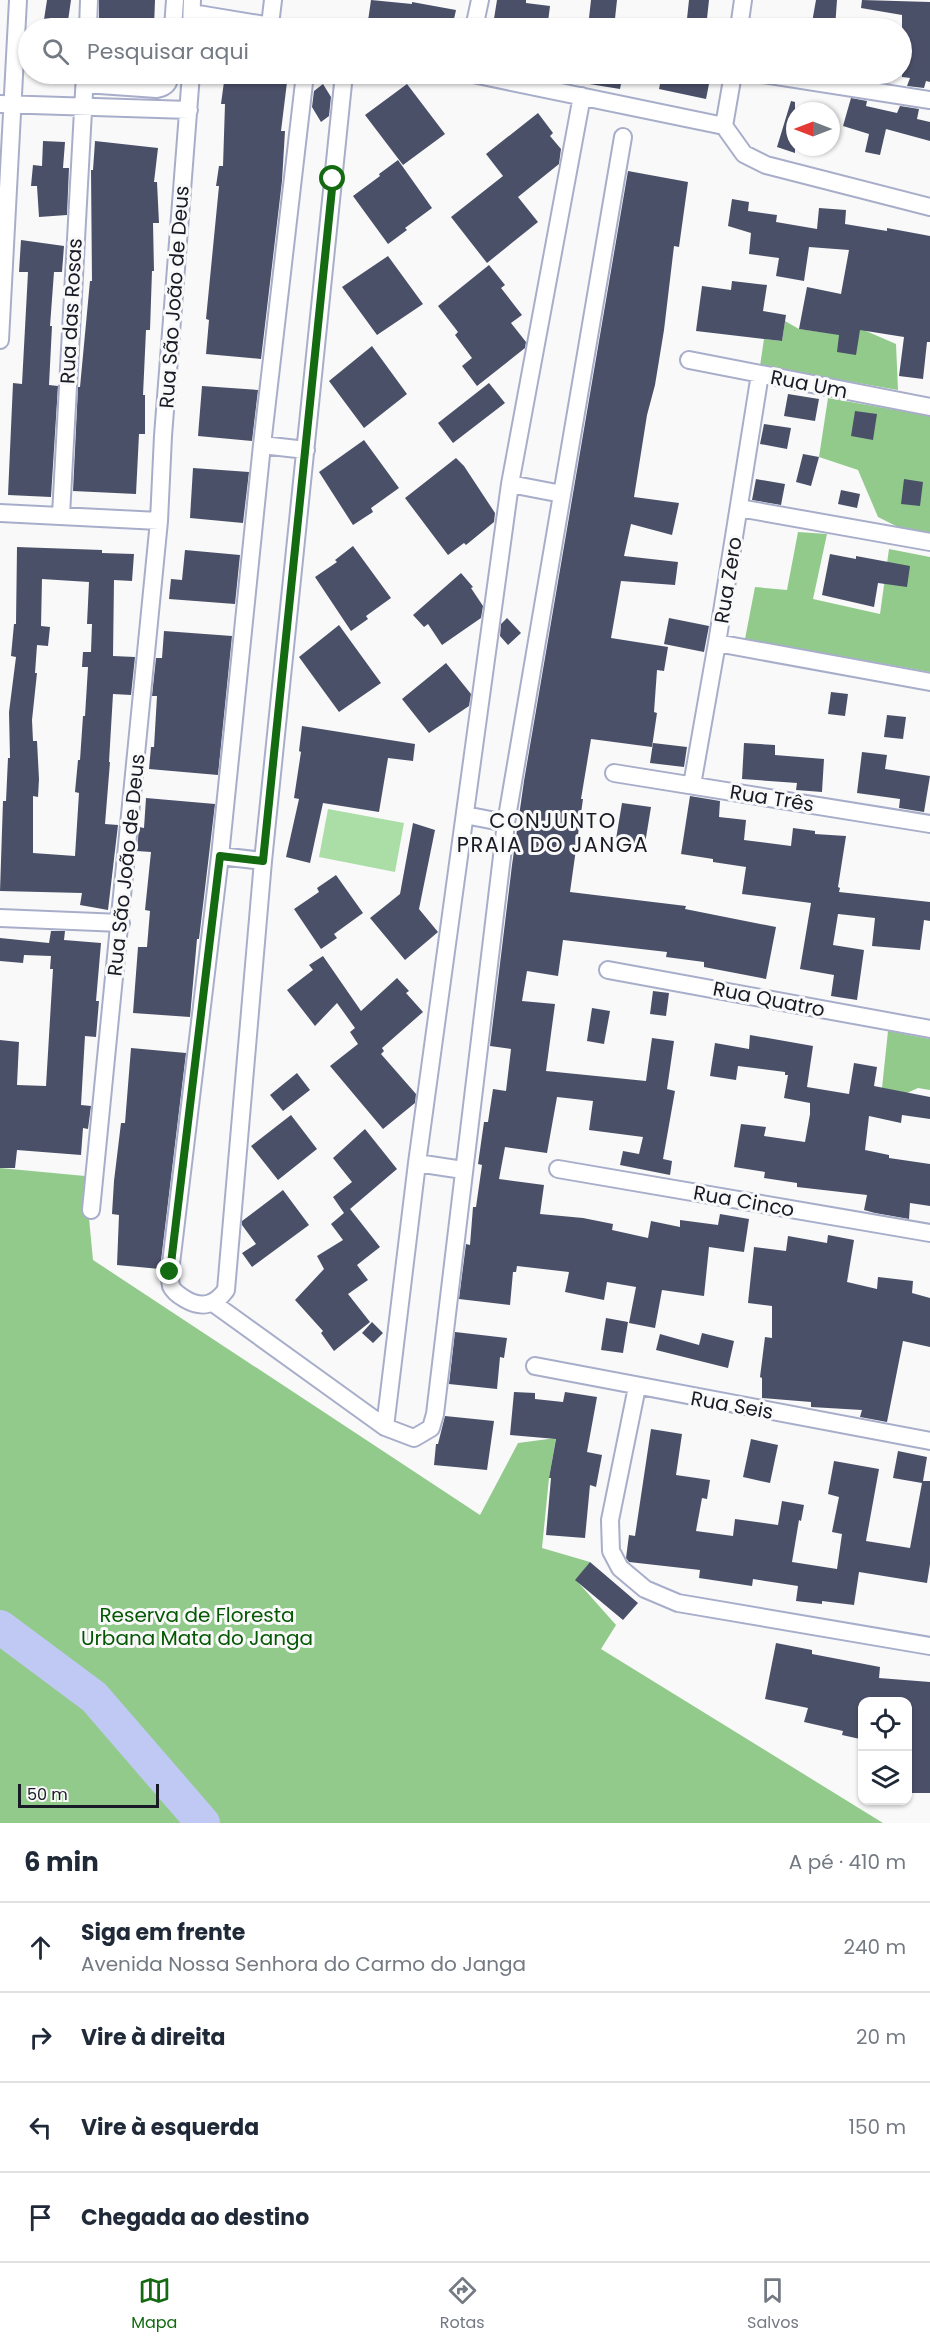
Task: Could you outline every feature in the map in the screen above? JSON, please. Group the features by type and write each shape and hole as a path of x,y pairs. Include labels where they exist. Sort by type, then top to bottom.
{"street":[{"path":"0,340 7,104 18,0"},
{"path":"88,18 89,0"},
{"path":"174,18 175,0"},
{"path":"273,0 275,18"},
{"path":"476,18 480,0"},
{"path":"740,18 743,0"},
{"path":"192,14 218,18"},
{"name":"Rua das Rosas","path":"61,515 84,84"},
{"path":"121,84 157,89 167,84"},
{"name":"Rua São João de Deus","path":"91,1210 159,521 163,436 190,84"},
{"path":"304,84 261,445 220,856 170,1272 171,1287 180,1297 193,1304 203,1305 213,1303 226,1290 263,861 343,84"},
{"path":"523,84 724,126 744,154 766,165 930,207"},
{"path":"724,126 731,84"},
{"path":"827,84 930,100"},
{"path":"385,1427 417,1163 510,484 582,96"},
{"path":"7,104 189,110"},
{"path":"213,1303 385,1427 414,1438 431,1428 435,1414 506,824 624,137"},
{"name":"Rua Um","path":"689,360 930,406"},
{"name":"Rua Zero","path":"692,784 760,374"},
{"path":"261,445 306,450"},
{"path":"510,484 562,494"},
{"path":"739,508 930,542"},
{"path":"0,513 159,521"},
{"path":"717,643 930,682"},
{"name":"Rua Três","path":"614,773 930,824"},
{"path":"465,815 506,824"},
{"path":"220,856 263,861"},
{"path":"0,918 121,923"},
{"name":"Rua Quatro","path":"609,970 930,1029"},
{"path":"417,1163 463,1170"},
{"name":"Rua Cinco","path":"558,1169 930,1233"},
{"name":"Rua Seis","path":"535,1366 930,1441"},
{"path":"637,1387 610,1520 611,1551 620,1568 645,1589 678,1603 930,1646"}],"green space":[{"path":"841,295 866,331 896,344 898,390 760,366 764,339 782,341 785,321 799,329 829,333"},
{"path":"828,398 930,416 930,533 898,527 878,517 858,470 819,457"},
{"path":"798,532 827,534 813,599 880,614 889,549 930,557 930,672 745,639 755,587 787,590"},
{"path":"328,809 404,823 395,872 319,857"},
{"path":"888,1031 930,1039 930,1090 918,1088 907,1093 882,1088"},
{"name":"Reserva de Floresta Urbana Mata do Janga","path":"0,1168 85,1176 93,1260 480,1515 518,1443 556,1438 549,1478 542,1548 590,1562 576,1580 616,1625 601,1649 883,1823 0,1823"}],"building":[{"path":"47,0 71,0 68,18 44,18"},
{"path":"99,0 155,0 154,18 99,18"},
{"path":"371,0 412,4 412,2 456,10 454,18 368,18"},
{"path":"497,0 526,0 526,3 550,6 548,18 494,18"},
{"path":"591,0 617,0 615,18 589,18"},
{"path":"689,0 709,0 707,18 687,18"},
{"path":"816,0 837,0 836,18 813,18"},
{"path":"862,0 930,2 930,82 926,81 924,88 907,86 912,84 912,18 902,18 902,15 861,8"},
{"path":"224,84 287,84 281,131 285,131 282,181 261,359 206,354 209,320 206,319 219,186 216,186 219,166 223,166 225,104 221,104"},
{"path":"323,84 331,97 329,116 321,122 312,107 314,91"},
{"path":"407,84 445,134 403,165 365,115"},
{"path":"589,84 621,84 620,89"},
{"path":"660,84 709,84 706,99 659,89"},
{"path":"851,98 867,101 866,106 897,113 900,106 919,109 917,119 930,122 930,141 886,129 880,155 865,152 869,134 843,126"},
{"path":"538,113 553,133 550,136 561,149 559,164 518,197 538,222 487,263 451,217 503,176 486,154"},
{"path":"786,117 786,150 777,147"},
{"path":"43,141 65,142 63,168 69,168 67,215 39,217 37,186 31,186 33,165 42,166"},
{"path":"95,141 158,148 154,182 157,182 159,223 153,223 154,271 152,271 150,330 146,330 143,395 145,395 145,434 139,434 136,494 73,491 78,387 80,387 90,281 92,281 91,170 93,170"},
{"path":"398,160 432,208 388,244 353,196"},
{"path":"628,171 688,182 679,247 674,246 664,330 634,497 679,503 672,535 631,524 624,556 678,562 675,585 621,581 611,638 668,647 664,671 657,670 654,712 657,713 652,747 591,739 570,892 686,906 685,909 776,927 766,979 704,967 704,962 666,957 667,952 563,940 558,976 527,971 522,1001 555,1004 546,1071 646,1081 652,1038 674,1041 667,1089 675,1091 663,1159 672,1161 670,1175 620,1165 623,1151 639,1154 643,1137 589,1130 593,1101 557,1097 547,1153 505,1147 499,1179 544,1185 540,1214 583,1218 613,1224 612,1230 648,1238 651,1221 680,1227 680,1220 718,1225 720,1214 749,1219 744,1252 709,1247 704,1296 662,1290 655,1328 629,1323 636,1287 607,1282 604,1300 565,1292 569,1272 517,1266 516,1272 513,1272 510,1305 459,1299 466,1244 470,1245 473,1207 476,1207 482,1165 478,1164 484,1122 488,1122 493,1089 506,1091 511,1049 490,1046 512,865 524,781"},
{"path":"732,199 749,202 748,211 777,215 776,222 817,229 819,208 846,210 845,224 887,231 887,228 930,236 930,342 927,342 923,379 899,376 904,337 860,330 856,355 837,352 839,335 799,329 807,287 841,294 849,250 809,247 804,281 776,276 779,258 749,254 751,233 728,226"},
{"path":"21,240 64,246 62,272 54,272 50,326 52,326 49,385 58,386 51,497 8,495 13,383 22,384 28,272 19,272"},
{"path":"388,256 423,304 377,335 342,287"},
{"path":"489,265 505,285 501,288 522,315 511,323 526,342 525,348 477,386 462,366 472,358 455,335 458,332 438,306"},
{"path":"732,281 767,285 763,311 786,315 782,341 696,331 702,286 731,290"},
{"path":"372,346 407,394 364,428 329,381"},
{"path":"489,383 505,403 453,443 438,423"},
{"path":"202,386 258,390 252,441 198,436"},
{"path":"788,394 819,399 815,421 784,416"},
{"path":"855,411 877,414 873,440 851,436"},
{"path":"764,424 791,428 787,449 760,444"},
{"path":"364,440 399,488 371,508 373,512 353,525 319,472"},
{"path":"803,454 819,457 811,486 796,482"},
{"path":"456,458 464,466 495,513 494,522 466,545 464,543 448,555 405,498"},
{"path":"193,468 249,472 243,523 190,518"},
{"path":"756,479 785,484 781,505 752,500"},
{"path":"904,479 923,482 920,506 901,504"},
{"path":"841,490 860,494 857,508 838,504"},
{"path":"353,546 391,598 366,616 368,619 351,631 315,577 337,562 335,560"},
{"path":"17,547 102,550 102,553 134,554 132,581 114,580 113,656 135,657 131,695 113,694 105,824 118,825 108,910 80,905 82,893 0,891 3,801 6,801 8,758 10,758 9,712 16,657 11,656 14,624 16,624","holes":["42,579 89,582 87,624 92,624 91,652 83,652 82,667 88,667 85,716 83,716 75,792 79,793 75,856 33,853 33,796 38,797 39,779 37,741 33,741 32,720 37,673 35,673 37,645 48,646 50,627 41,626"]},
{"path":"185,550 240,555 235,604 169,599 171,579 182,580"},
{"path":"830,554 856,559 856,556 910,566 907,587 878,583 874,607 822,595"},
{"path":"461,573 473,587 471,588 483,606 481,618 442,645 428,624 424,627 413,615"},
{"path":"507,618 521,633 508,645 500,636 501,624"},
{"path":"669,618 709,626 704,652 664,644"},
{"path":"339,625 381,683 339,712 299,657"},
{"path":"164,631 232,636 218,775 149,769 151,747 154,747 157,696 152,696 156,658 162,658"},
{"path":"446,663 471,694 469,706 429,733 402,699"},
{"path":"831,692 848,694 845,716 828,714"},
{"path":"887,715 906,717 903,739 884,737"},
{"path":"302,726 415,744 413,761 388,758 379,812 323,803 310,863 286,857 299,799 294,798 301,752 299,751"},
{"path":"653,743 687,747 684,767 650,763"},
{"path":"744,743 775,745 775,755 824,759 822,792 796,790 797,783 742,779"},
{"path":"862,752 887,755 885,769 930,776 924,812 899,808 900,799 857,793"},
{"path":"690,796 720,801 719,817 746,820 744,840 791,846 793,828 815,831 815,834 846,836 839,892 930,902 930,921 924,920 920,950 872,946 875,918 838,914 833,945 864,950 857,1000 831,996 834,975 800,969 811,903 742,894 746,867 681,854"},
{"path":"146,798 215,804 199,939 197,939 190,1017 133,1013 138,947 147,947 150,911 145,910 151,852 137,851 139,827 144,828"},
{"path":"622,803 651,807 644,850 615,845"},
{"path":"413,823 435,830 419,909 438,932 405,960 370,918 400,894"},
{"path":"336,875 363,913 334,934 337,938 321,949 294,909 319,892 317,888"},
{"path":"51,931 65,931 64,940 101,943 96,1001 99,1001 96,1037 85,1036 81,1105 91,1106 88,1129 83,1128 81,1155 17,1150 15,1168 0,1168 0,1040 19,1042 17,1085 46,1086 53,969 50,969 51,956 24,955 23,963 0,961 0,938 49,943"},
{"path":"323,956 361,1011 397,978 409,991 406,993 423,1012 382,1048 384,1051 381,1054 416,1094 415,1103 383,1129 330,1066 358,1044 350,1032 355,1028 337,1003 315,1026 287,990 313,970 309,965"},
{"path":"653,991 669,993 666,1016 650,1014"},
{"path":"592,1008 610,1011 604,1044 587,1041"},
{"path":"750,1035 813,1046 807,1087 849,1094 854,1063 877,1067 874,1086 930,1097 930,1119 902,1115 901,1123 869,1116 865,1150 889,1155 889,1158 930,1164 930,1206 910,1203 909,1219 875,1213 864,1210 867,1195 797,1187 797,1183 764,1178 765,1172 734,1167 741,1124 766,1127 764,1136 805,1142 810,1114 810,1103 784,1098 788,1075 785,1075 785,1072 738,1066 736,1080 710,1076 715,1043 749,1049"},
{"path":"131,1048 186,1053 160,1269 117,1265 119,1215 112,1214 114,1181 121,1123 125,1123"},
{"path":"297,1073 310,1090 283,1111 270,1095"},
{"path":"291,1115 317,1149 278,1180 251,1146"},
{"path":"365,1129 397,1169 350,1209 380,1247 357,1265 368,1280 348,1294 370,1322 334,1351 321,1333 323,1331 295,1300 324,1269 317,1256 343,1240 331,1224 344,1213 333,1197 352,1182 333,1158"},
{"path":"283,1190 309,1225 252,1267 242,1253 256,1244 242,1225 242,1221"},
{"path":"828,1235 854,1240 847,1282 877,1289 878,1277 913,1281 912,1293 930,1298 930,1347 903,1341 887,1422 860,1417 862,1410 811,1407 811,1402 762,1398 762,1378 760,1377 765,1337 772,1338 772,1306 748,1303 754,1247 786,1251 788,1236 827,1243"},
{"path":"606,1318 628,1322 623,1353 601,1350"},
{"path":"372,1322 383,1333 373,1343 362,1333"},
{"path":"455,1332 507,1338 504,1358 500,1357 497,1389 449,1384"},
{"path":"702,1333 734,1341 728,1368 656,1350 660,1334 699,1345"},
{"path":"514,1392 535,1393 535,1399 563,1402 565,1392 597,1397 587,1452 602,1455 596,1487 590,1485 585,1538 546,1535 551,1478 549,1478 556,1439 510,1435"},
{"path":"445,1416 494,1421 487,1470 434,1465 436,1444 438,1444"},
{"path":"651,1429 682,1434 676,1475 710,1480 707,1499 702,1498 696,1531 733,1536 735,1519 778,1525 782,1501 804,1505 801,1521 799,1520 792,1562 837,1569 842,1534 832,1532 839,1497 828,1494 834,1461 879,1469 866,1541 910,1548 922,1483 893,1478 898,1451 927,1457 923,1481 930,1481 930,1564 927,1583 859,1572 854,1605 822,1601 822,1604 796,1601 798,1586 753,1579 752,1586 699,1578 700,1570 629,1562 626,1558 629,1535 635,1536"},
{"path":"751,1439 778,1445 770,1483 743,1477"},
{"path":"590,1562 638,1603 623,1620 575,1580"},
{"path":"776,1643 812,1650 812,1654 880,1667 879,1678 930,1682 930,1793 912,1793 912,1697 858,1697 858,1739 842,1735 843,1731 804,1722 808,1708 765,1699"}],"waterway":[{"path":"0,1627 94,1697 203,1823"}],"district":[{"name":"CONJUNTO PRAIA DO JANGA","path":"553,832"}],"route":[{"path":"170,1272 220,856 263,861 333,179"}]}
